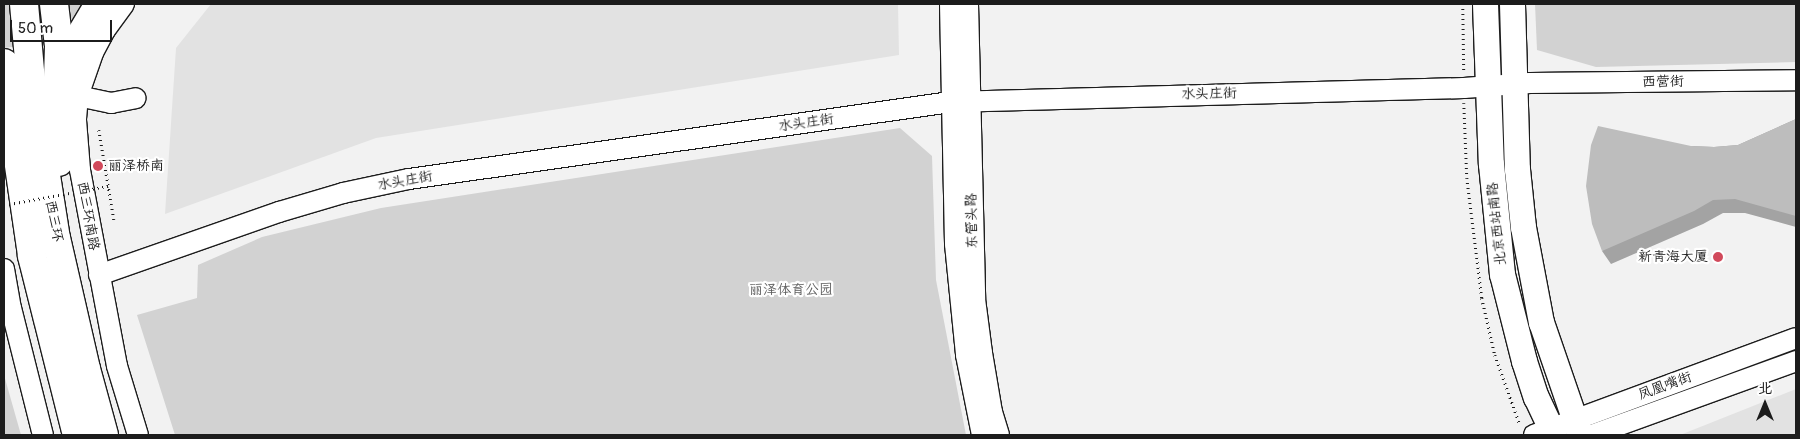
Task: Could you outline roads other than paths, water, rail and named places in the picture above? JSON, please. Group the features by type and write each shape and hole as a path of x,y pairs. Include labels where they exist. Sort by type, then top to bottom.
{"highway":[{"name":"西三环","path":"24,4 30,81 56,238 86,369 104,435"},
{"path":"54,4 59,46 56,141 64,202 56,238"},
{"path":"57,114 77,41 99,4"},
{"name":"西三环","path":"4,63 32,256 61,378 77,435"},
{"path":"4,171 14,220 32,256"}],"main road":[{"name":"北京西站南路","path":"1484,4 1486,86 1502,274 1524,362 1546,433"},
{"name":"北京西站南路","path":"1512,4 1522,84 1517,169 1530,271 1541,322 1582,430"}],"street":[{"name":"西三环南路","path":"124,4 93,53 78,96 76,120 80,170 99,275 117,366 138,435"},
{"name":"东管头路","path":"950,4 961,101 975,299 984,363 999,435"},
{"name":"东管头路","path":"968,4 961,101 956,244 966,355 982,435"},
{"name":"西营街","path":"1522,84 1796,80"},
{"name":"水头庄街","path":"99,275 279,212 342,193 409,179 961,101 1522,84"},
{"path":"78,96 111,103 136,98"},
{"path":"4,269 7,308 43,435"},
{"name":"凤凰嘴街","path":"1582,430 1796,338"},
{"name":"凤凰嘴街","path":"1546,433 1582,430 1796,361"}],"place":[{"name":"丽泽桥南","path":"98,166"},
{"name":"新青海大厦","path":"1718,257"}],"park label":[{"name":"丽泽体育公园","path":"791,290"}]}
